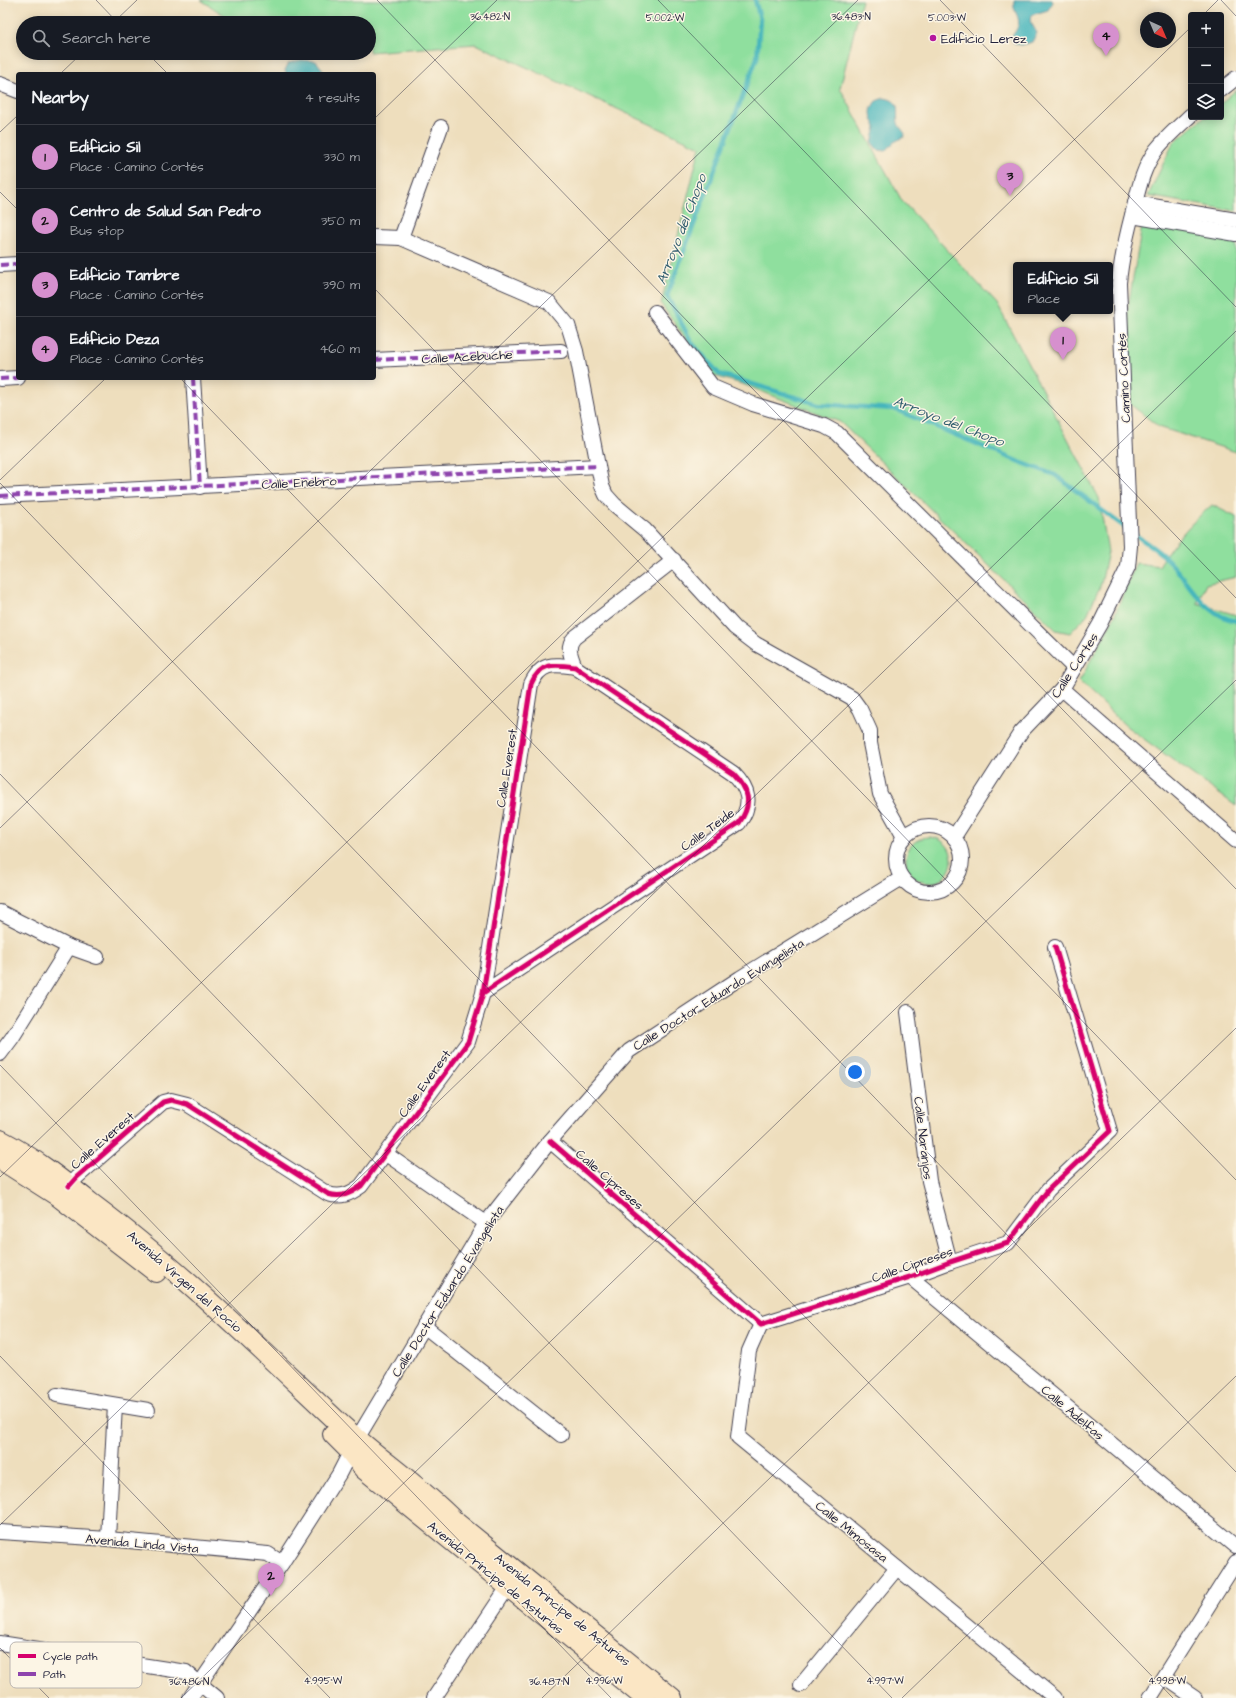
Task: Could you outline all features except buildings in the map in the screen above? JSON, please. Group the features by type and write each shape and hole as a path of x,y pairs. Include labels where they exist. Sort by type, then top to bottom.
{"street":[{"path":"1224,88 1236,78"},
{"path":"0,84 16,90"},
{"name":"Camino Cortés","path":"1128,493 1119,283 1121,260 1139,183 1153,154 1176,128 1188,118"},
{"path":"401,238 441,127"},
{"path":"1133,210 1236,220"},
{"path":"1133,210 1236,234"},
{"path":"376,237 401,238 549,302 568,325 576,351 602,486 606,495 615,505 645,530 735,628 756,644 852,698 860,709 870,731 870,743 880,794 904,837"},
{"path":"0,265 16,264"},
{"path":"655,312 713,388 754,404 824,426 837,433 1074,668"},
{"name":"Calle Acebuche","path":"376,360 561,352"},
{"path":"0,378 16,378"},
{"path":"193,380 200,487"},
{"name":"Calle Enebro","path":"0,496 598,466"},
{"name":"Calle Cortes","path":"954,837 1021,732 1062,689 1100,624 1128,567 1130,546 1128,493"},
{"path":"575,667 569,647 570,642 674,560"},
{"name":"Calle Everest","path":"69,1186 77,1177 163,1102 171,1100 187,1104 328,1194 337,1197 347,1194 361,1186 468,1042 483,993 531,684 535,674 546,666 557,665 575,667"},
{"name":"Calle Teide","path":"483,993 739,823 744,816 748,803 747,792 743,782 733,773 575,667"},
{"path":"1062,689 1236,841"},
{"path":"924,826 929,826 945,830 954,837 962,854 961,864 953,881 946,887 936,891 927,892 913,887 902,878 896,862 896,853 904,837 913,830 924,826"},
{"name":"Calle Doctor Eduardo Evangelista","path":"190,1698 282,1563 339,1474 354,1445 486,1223 550,1141 628,1051 740,978 902,878"},
{"path":"0,912 69,947 97,957"},
{"path":"0,1054 12,1038 69,947"},
{"name":"Calle Cipreses","path":"550,1141 760,1324 910,1277 1008,1243 1048,1190 1110,1131 1055,947"},
{"name":"Calle Naranjos","path":"908,1012 929,1181 950,1262"},
{"name":"Avenida Virgen del Rocío","path":"0,1140 69,1186 134,1236 183,1278 354,1445"},
{"path":"386,1154 486,1223"},
{"name":"Avenida Virgen del Rocío","path":"0,1159 58,1196 146,1262 354,1445"},
{"name":"Calle Adelfas","path":"910,1277 1236,1547"},
{"name":"Calle Mimosasa","path":"760,1324 749,1351 738,1437 1055,1698"},
{"path":"424,1326 560,1434"},
{"path":"57,1394 148,1410"},
{"path":"108,1539 115,1405"},
{"name":"Avenida Príncipe de Asturias","path":"354,1445 440,1506 454,1521"},
{"name":"Avenida Príncipe de Asturias","path":"354,1445 364,1469 645,1698"},
{"name":"Avenida Principe de Asturias","path":"454,1521 672,1698"},
{"name":"Avenida Linda Vista","path":"0,1532 108,1539 268,1554 282,1563"},
{"path":"1150,1698 1236,1562"},
{"path":"801,1685 897,1568"},
{"path":"434,1698 508,1587"},
{"path":"0,1643 10,1645"},
{"path":"142,1665 186,1672 217,1698"},
{"path":"1164,1678 1195,1698"}],"green space":[{"path":"201,0 862,0 840,88 902,201 997,304 1099,498 1108,552 1101,584 1087,615 1070,633 1056,630 840,422 745,385 711,375 661,304 700,147 476,44 376,51 376,16 225,16"},
{"path":"1236,90 1236,211 1148,196 1173,143 1200,120 1224,120 1224,100"},
{"path":"1142,226 1195,231 1236,240 1236,452 1159,427 1130,404 1127,313"},
{"path":"1212,505 1236,517 1236,577 1206,584 1197,603 1236,615 1236,806 1126,726 1079,682 1113,619 1136,563 1159,566 1183,533"},
{"path":"924,837 934,837 946,843 951,851 951,869 946,877 938,882 924,883 916,880 909,873 906,865 906,855 909,847 916,840"}],"water":[{"path":"1014,0 1052,0 1053,2 1048,10 1031,15 1030,21 1037,33 1032,42 1022,45 1014,44 1011,38 1019,23 1014,8"},
{"path":"301,60 316,61 323,70 322,72 286,72 289,63"},
{"path":"884,98 894,101 896,104 898,123 905,134 904,137 894,142 886,151 878,150 872,143 876,127 871,111 876,101"}],"waterway":[{"name":"Arroyo del Chopo","path":"755,0 760,19 757,58 667,296 692,343 719,374 818,404 894,409 1017,461 1055,475 1127,529"},
{"name":"Arroyo del Chopo","path":"1133,533 1165,557 1204,604 1224,617 1236,621"}],"marked path":[{"path":"0,265 16,264"},
{"path":"376,360 561,351"},
{"path":"0,379 16,378"},
{"path":"193,380 200,487"},
{"path":"0,496 598,466"}],"cycle path":[{"path":"69,1186 77,1177 163,1102 171,1100 187,1104 328,1194 337,1196 353,1191 361,1186 468,1042 483,993 531,684 539,672 548,666 560,665 575,667 733,773 746,791 746,809 739,823 483,993"},
{"path":"550,1141 761,1324 910,1277 1008,1243 1048,1190 1110,1131 1055,947"}],"place":[{"name":"Edificio Lerez","path":"933,38"},
{"name":"Edificio Deza","path":"1106,56"},
{"name":"Edificio Tambre","path":"1010,196"},
{"name":"Edificio Sil","path":"1063,360"},
{"name":"Centro de Salud San Pedro","path":"271,1596"}]}
